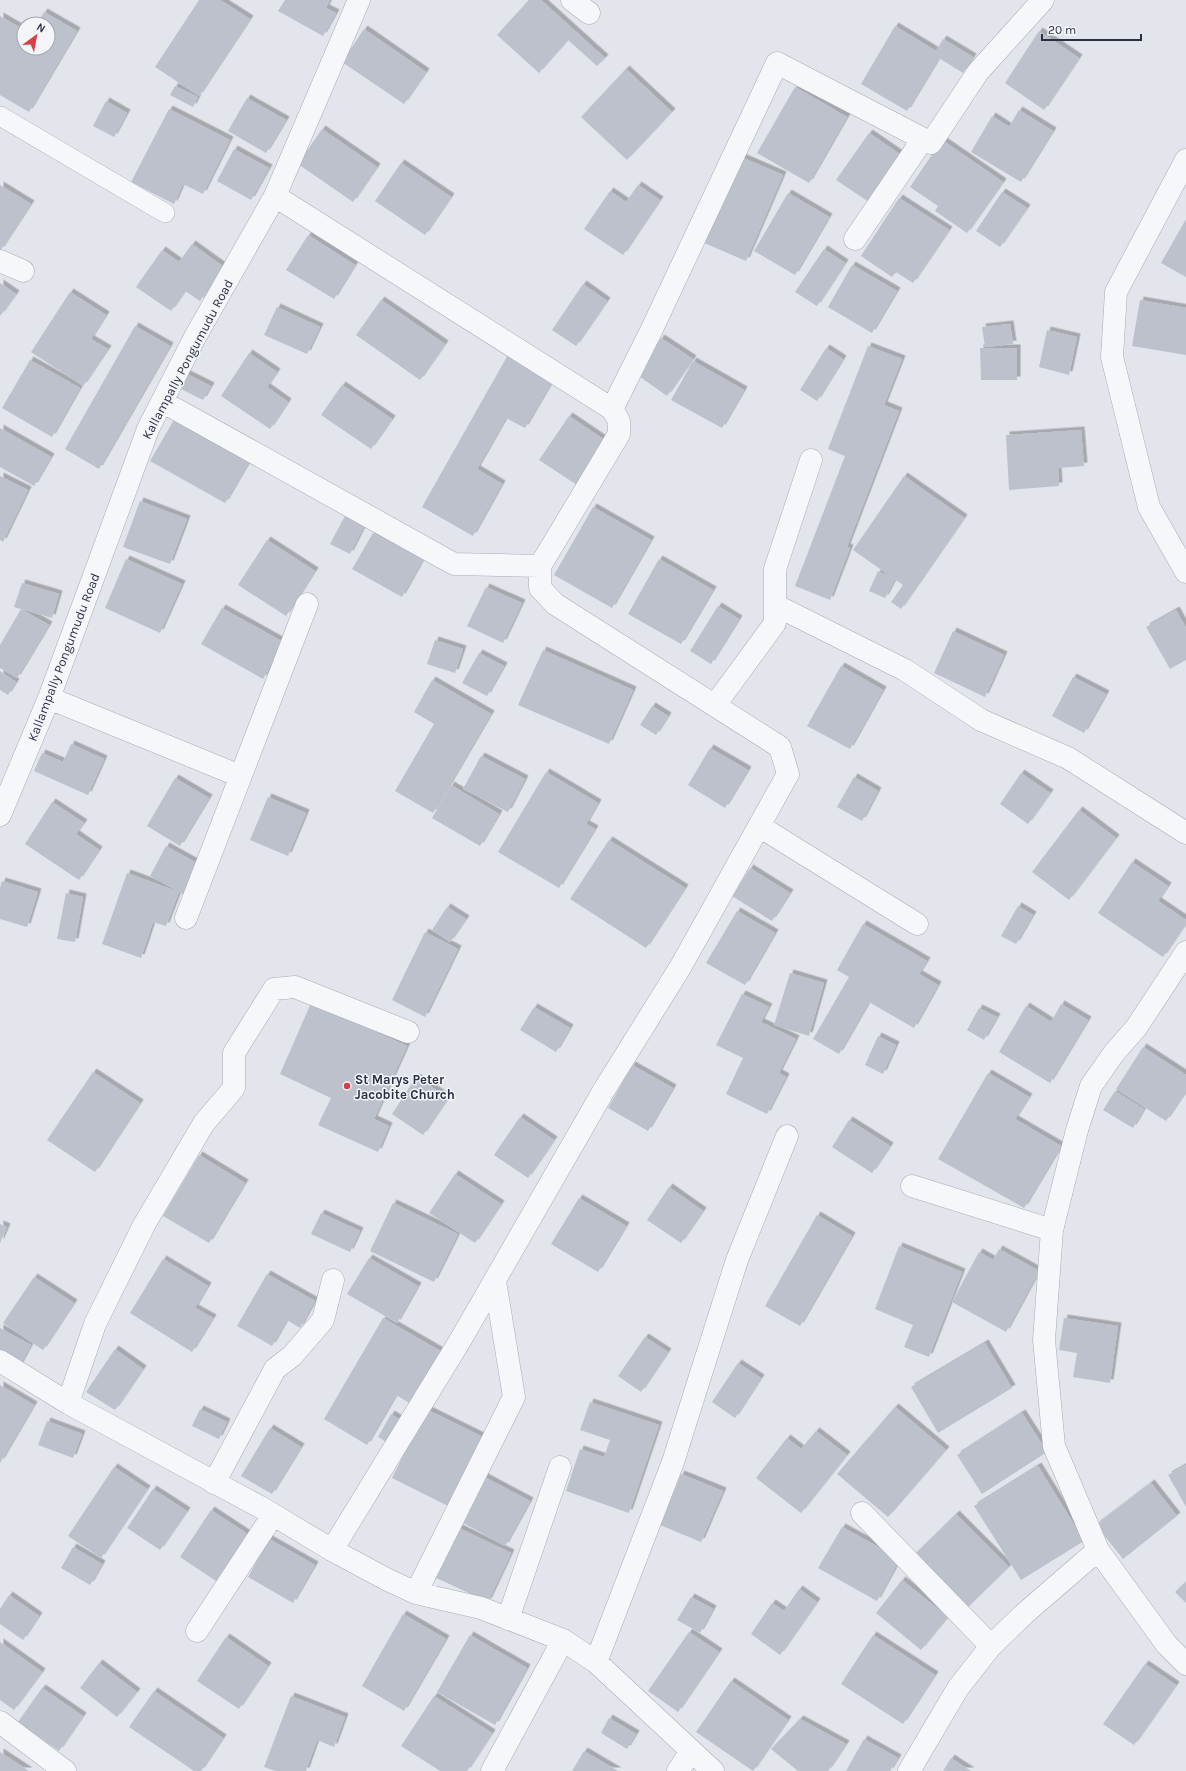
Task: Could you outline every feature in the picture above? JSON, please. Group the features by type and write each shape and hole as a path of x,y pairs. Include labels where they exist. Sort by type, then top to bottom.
{"street":[{"name":"Kallampally Pongumudu Road","path":"0,816 49,698 148,429 195,337 275,196 359,0"},
{"path":"572,0 589,14"},
{"path":"612,409 651,331 777,64 931,144 978,72 1043,0"},
{"path":"855,239 923,139"},
{"path":"1186,160 1116,292 1112,357 1149,507 1186,572"},
{"path":"275,196 612,409 619,421 619,434 540,566 540,588 555,604 780,747 788,774 681,966 604,1090 461,1340 332,1550"},
{"path":"0,261 23,271"},
{"path":"163,402 454,564 540,566"},
{"path":"715,705 775,623 775,569 811,460"},
{"path":"186,918 307,604"},
{"path":"775,606 905,670 981,720 1068,758 1186,833"},
{"path":"49,698 240,776"},
{"path":"759,826 917,924"},
{"path":"1186,952 1136,1028 1114,1052 1091,1086 1077,1130 1052,1230 1044,1340 1054,1446 1098,1550 1167,1645 1186,1664"},
{"path":"68,1403 96,1324 144,1225 204,1123 234,1088 234,1053 274,989 296,987 408,1032"},
{"path":"596,1662 673,1462 738,1260 787,1136"},
{"path":"912,1186 1052,1230"},
{"path":"214,1483 275,1369 292,1356 323,1320 333,1280"},
{"path":"416,1593 514,1397 495,1281"},
{"path":"0,1361 68,1403 273,1515 332,1550 386,1579 416,1593 481,1608 563,1640 596,1662 713,1771"},
{"path":"508,1619 560,1467"},
{"path":"862,1513 991,1646"},
{"path":"197,1631 273,1515"},
{"path":"909,1771 958,1688 991,1646 1024,1614 1098,1550"},
{"path":"492,1771 563,1640"},
{"path":"0,1722 65,1771"},
{"path":"678,1771 691,1751"}],"lane":[{"path":"0,116 165,213"}],"building":[{"path":"199,0 220,0 250,19 199,96 155,67"},
{"path":"285,0 330,0 326,8 336,13 323,36 278,11"},
{"path":"529,0 541,0 605,58 597,66 568,40 539,73 497,35"},
{"path":"44,12 51,16 42,16"},
{"path":"0,16 16,25 16,56 56,56 56,19 77,31 29,112 0,95"},
{"path":"895,26 936,51 943,39 973,57 963,73 939,58 907,111 861,84"},
{"path":"364,29 426,72 404,104 342,62"},
{"path":"1039,31 1079,58 1044,110 1005,83"},
{"path":"626,69 672,112 627,160 581,117"},
{"path":"175,86 198,97 193,107 170,95"},
{"path":"795,87 847,117 809,183 757,153"},
{"path":"247,98 286,120 266,153 228,131"},
{"path":"106,101 127,113 114,137 93,126"},
{"path":"169,109 230,140 203,194 183,184 174,204 131,182"},
{"path":"1019,110 1053,131 1021,182 971,152 992,116 1009,127"},
{"path":"322,129 377,167 353,202 298,164"},
{"path":"869,133 904,157 872,204 836,180"},
{"path":"942,140 1003,182 967,233 935,211 938,206 910,187"},
{"path":"234,149 269,168 251,200 217,181"},
{"path":"739,156 783,175 746,261 702,242"},
{"path":"401,163 451,197 425,235 375,201"},
{"path":"0,185 31,204 0,251"},
{"path":"638,185 660,200 623,255 584,229 610,191 626,202"},
{"path":"1002,192 1027,208 1000,247 976,231"},
{"path":"788,193 829,217 795,275 754,251"},
{"path":"899,198 949,230 913,283 896,272 892,277 861,256"},
{"path":"1186,219 1186,277 1161,263"},
{"path":"308,235 355,265 334,299 286,270"},
{"path":"192,244 224,267 200,301 185,291 171,311 136,287 162,250 179,262"},
{"path":"824,249 845,263 817,306 795,292"},
{"path":"852,265 897,291 872,333 828,307"},
{"path":"0,283 16,294 0,316"},
{"path":"583,284 607,301 576,346 552,330"},
{"path":"70,292 106,315 91,339 108,349 83,386 31,352"},
{"path":"381,300 445,344 420,380 356,335"},
{"path":"1140,300 1186,308 1186,355 1132,346"},
{"path":"277,307 320,327 307,354 264,335"},
{"path":"1010,324 1013,344 985,347 982,327"},
{"path":"135,326 170,346 99,469 65,449"},
{"path":"1047,330 1077,337 1069,375 1039,367"},
{"path":"661,338 693,359 667,396 636,374"},
{"path":"868,346 902,359 884,405 899,411 847,547 850,548 830,600 795,586 845,456 828,449"},
{"path":"826,348 843,359 817,401 800,390"},
{"path":"980,348 1017,348 1017,380 981,380"},
{"path":"249,353 277,372 267,387 288,402 270,429 221,396"},
{"path":"509,353 554,378 525,428 506,418 477,469 502,484 473,536 422,507"},
{"path":"30,360 80,388 52,437 2,408"},
{"path":"693,361 744,390 722,428 671,400"},
{"path":"185,373 211,386 203,400 177,387"},
{"path":"342,385 392,419 371,449 321,415"},
{"path":"569,416 606,441 577,485 539,460"},
{"path":"175,418 250,460 225,503 150,461"},
{"path":"0,428 51,457 34,486 0,467"},
{"path":"1081,430 1084,466 1058,468 1059,486 1009,490 1006,435"},
{"path":"0,476 28,490 3,542 0,540"},
{"path":"904,476 964,518 901,609 891,602 903,585 853,550"},
{"path":"140,501 187,519 170,564 123,547"},
{"path":"593,507 651,540 612,608 554,575"},
{"path":"347,512 366,522 350,554 330,544"},
{"path":"373,533 396,545 402,535 428,550 402,597 352,569"},
{"path":"267,540 315,571 286,616 238,585"},
{"path":"126,559 182,584 160,633 105,608"},
{"path":"659,559 713,590 681,644 628,614"},
{"path":"878,571 895,579 885,598 869,591"},
{"path":"22,583 59,594 52,618 14,607"},
{"path":"486,587 522,603 503,643 467,626"},
{"path":"718,606 739,619 711,664 690,651"},
{"path":"222,608 283,642 263,679 201,644"},
{"path":"21,609 49,625 17,678 0,668 0,645"},
{"path":"1176,610 1186,628 1186,660 1170,669 1146,627"},
{"path":"953,631 1004,655 985,697 934,673"},
{"path":"435,640 463,649 455,673 427,664"},
{"path":"543,650 633,690 609,744 518,705"},
{"path":"479,653 504,666 487,696 462,683"},
{"path":"841,666 883,690 850,749 807,726"},
{"path":"0,671 16,682 8,695 0,690"},
{"path":"1073,677 1106,694 1084,733 1052,716"},
{"path":"432,680 491,714 433,813 395,791 434,724 414,712"},
{"path":"652,706 668,716 656,735 640,725"},
{"path":"71,744 104,759 88,795 34,771 42,753 63,762"},
{"path":"710,748 748,770 725,808 688,785"},
{"path":"481,756 525,779 508,812 463,789"},
{"path":"546,772 598,803 586,824 595,829 559,888 498,852"},
{"path":"1021,773 1050,793 1028,824 1000,804"},
{"path":"854,777 878,791 862,821 837,807"},
{"path":"175,778 209,798 180,846 147,826"},
{"path":"451,785 499,814 480,846 432,818"},
{"path":"268,797 306,813 288,856 250,840"},
{"path":"52,802 84,823 76,834 99,850 79,880 25,844"},
{"path":"1079,810 1116,838 1069,900 1032,872"},
{"path":"609,840 685,888 646,948 570,899"},
{"path":"166,846 200,865 185,895 150,876"},
{"path":"1132,862 1168,886 1158,901 1186,920 1186,923 1163,957 1098,913"},
{"path":"750,868 790,893 772,921 732,896"},
{"path":"127,873 179,892 166,926 153,922 141,958 102,944"},
{"path":"2,881 38,892 27,927 0,919 0,888"},
{"path":"66,893 83,897 75,942 57,939"},
{"path":"1018,906 1033,915 1016,944 1001,936"},
{"path":"447,907 466,919 450,942 432,930"},
{"path":"737,911 775,933 745,985 706,963"},
{"path":"863,924 927,961 919,974 938,985 914,1028 869,1002 839,1054 813,1039 849,977 837,970"},
{"path":"425,932 458,949 425,1017 392,1000"},
{"path":"790,973 824,983 809,1036 774,1025"},
{"path":"742,994 769,1007 761,1022 796,1039 779,1073 786,1077 767,1114 726,1094 743,1058 716,1045"},
{"name":"St Marys Peter Jacobite Church","path":"311,1003 407,1046 374,1119 389,1126 378,1152 318,1125 331,1098 280,1074"},
{"path":"1061,1004 1088,1020 1050,1083 999,1052 1026,1006 1051,1022"},
{"path":"534,1007 570,1028 556,1052 520,1030"},
{"path":"979,1008 997,1017 984,1040 967,1030"},
{"path":"878,1036 896,1045 883,1074 865,1065"},
{"path":"1143,1047 1186,1075 1186,1091 1166,1121 1116,1089"},
{"path":"632,1065 673,1088 648,1131 608,1108"},
{"path":"93,1072 140,1103 95,1172 47,1140"},
{"path":"988,1073 1029,1097 1015,1119 1061,1146 1024,1208 938,1159"},
{"path":"416,1077 448,1098 423,1135 392,1114"},
{"path":"1115,1091 1144,1109 1133,1128 1103,1110"},
{"path":"520,1117 554,1140 528,1178 494,1155"},
{"path":"849,1120 890,1146 872,1173 832,1147"},
{"path":"199,1155 245,1183 209,1243 163,1216"},
{"path":"455,1174 501,1204 475,1243 429,1213"},
{"path":"669,1187 703,1211 681,1243 647,1220"},
{"path":"579,1198 626,1226 598,1272 551,1244"},
{"path":"393,1203 458,1234 434,1282 370,1251"},
{"path":"321,1213 360,1231 350,1252 311,1234"},
{"path":"817,1215 852,1236 800,1326 765,1306"},
{"path":"0,1224 7,1227 0,1243"},
{"path":"899,1246 962,1272 929,1357 904,1347 913,1325 875,1309"},
{"path":"999,1249 1039,1271 1006,1332 952,1302 979,1252 993,1260"},
{"path":"369,1258 418,1286 397,1323 347,1294"},
{"path":"163,1259 208,1286 195,1308 213,1318 192,1352 130,1313"},
{"path":"267,1274 315,1301 300,1328 287,1320 272,1346 237,1326"},
{"path":"34,1277 74,1303 43,1350 3,1323"},
{"path":"383,1318 442,1352 411,1404 396,1395 367,1445 324,1419"},
{"path":"1064,1318 1118,1326 1110,1383 1073,1377 1077,1353 1059,1350"},
{"path":"0,1328 31,1345 19,1367 0,1358"},
{"path":"645,1337 668,1352 641,1392 618,1376"},
{"path":"985,1343 1012,1388 938,1433 911,1387"},
{"path":"115,1349 143,1369 115,1410 86,1392"},
{"path":"738,1363 761,1378 735,1418 712,1402"},
{"path":"0,1385 34,1405 0,1463"},
{"path":"590,1402 659,1425 629,1513 566,1491 580,1449 604,1457 610,1440 580,1430"},
{"path":"895,1407 946,1450 888,1517 837,1474"},
{"path":"200,1409 227,1422 219,1439 192,1426"},
{"path":"426,1409 489,1440 454,1509 392,1478"},
{"path":"1022,1413 1047,1452 982,1494 957,1455"},
{"path":"391,1414 404,1422 391,1445 378,1437"},
{"path":"47,1421 82,1434 73,1458 38,1445"},
{"path":"270,1428 301,1447 272,1494 241,1476"},
{"path":"816,1431 847,1455 801,1513 756,1478 787,1438 801,1449"},
{"path":"1186,1465 1186,1507 1168,1475"},
{"path":"1038,1466 1084,1541 1021,1580 974,1506"},
{"path":"114,1467 147,1489 101,1558 68,1536"},
{"path":"681,1474 723,1491 701,1542 660,1525"},
{"path":"481,1475 530,1501 505,1546 456,1519"},
{"path":"1151,1483 1177,1516 1123,1559 1096,1525"},
{"path":"153,1489 187,1511 160,1550 127,1528"},
{"path":"211,1510 249,1535 219,1583 180,1557"},
{"path":"956,1514 1009,1567 965,1610 912,1557"},
{"path":"455,1526 511,1553 488,1602 432,1576"},
{"path":"842,1527 900,1559 877,1601 818,1568"},
{"path":"269,1539 315,1565 293,1603 248,1577"},
{"path":"73,1547 102,1564 90,1585 61,1568"},
{"path":"902,1580 948,1617 921,1650 876,1613"},
{"path":"1186,1582 1186,1603 1175,1592"},
{"path":"799,1589 817,1602 780,1655 751,1634 772,1603 784,1611"},
{"path":"9,1595 39,1616 23,1640 0,1624 0,1609"},
{"path":"691,1597 713,1609 700,1633 677,1620"},
{"path":"403,1614 446,1639 404,1711 362,1686"},
{"path":"689,1632 719,1652 678,1712 648,1691"},
{"path":"470,1635 527,1668 495,1725 437,1692"},
{"path":"873,1635 935,1675 903,1724 841,1684"},
{"path":"226,1637 268,1666 239,1709 197,1681"},
{"path":"0,1642 42,1672 14,1710 0,1700"},
{"path":"99,1663 137,1692 117,1717 80,1688"},
{"path":"1145,1664 1176,1685 1134,1745 1103,1724"},
{"path":"731,1681 788,1720 753,1771 696,1732"},
{"path":"42,1688 83,1716 59,1751 18,1722"},
{"path":"154,1691 223,1738 201,1771 194,1771 129,1727"},
{"path":"291,1696 345,1717 334,1747 317,1740 306,1771 275,1771 264,1767"},
{"path":"434,1696 492,1733 467,1771 440,1771 401,1746"},
{"path":"609,1718 636,1734 627,1749 601,1733"},
{"path":"800,1719 846,1744 828,1771 798,1771 771,1749"},
{"path":"864,1739 898,1758 890,1771 846,1771"},
{"path":"584,1751 618,1771 572,1771"},
{"path":"0,1752 29,1771 0,1771"},
{"path":"951,1758 971,1771 943,1771"}],"place":[{"name":"St Marys Peter Jacobite Church","path":"347,1086"}]}
